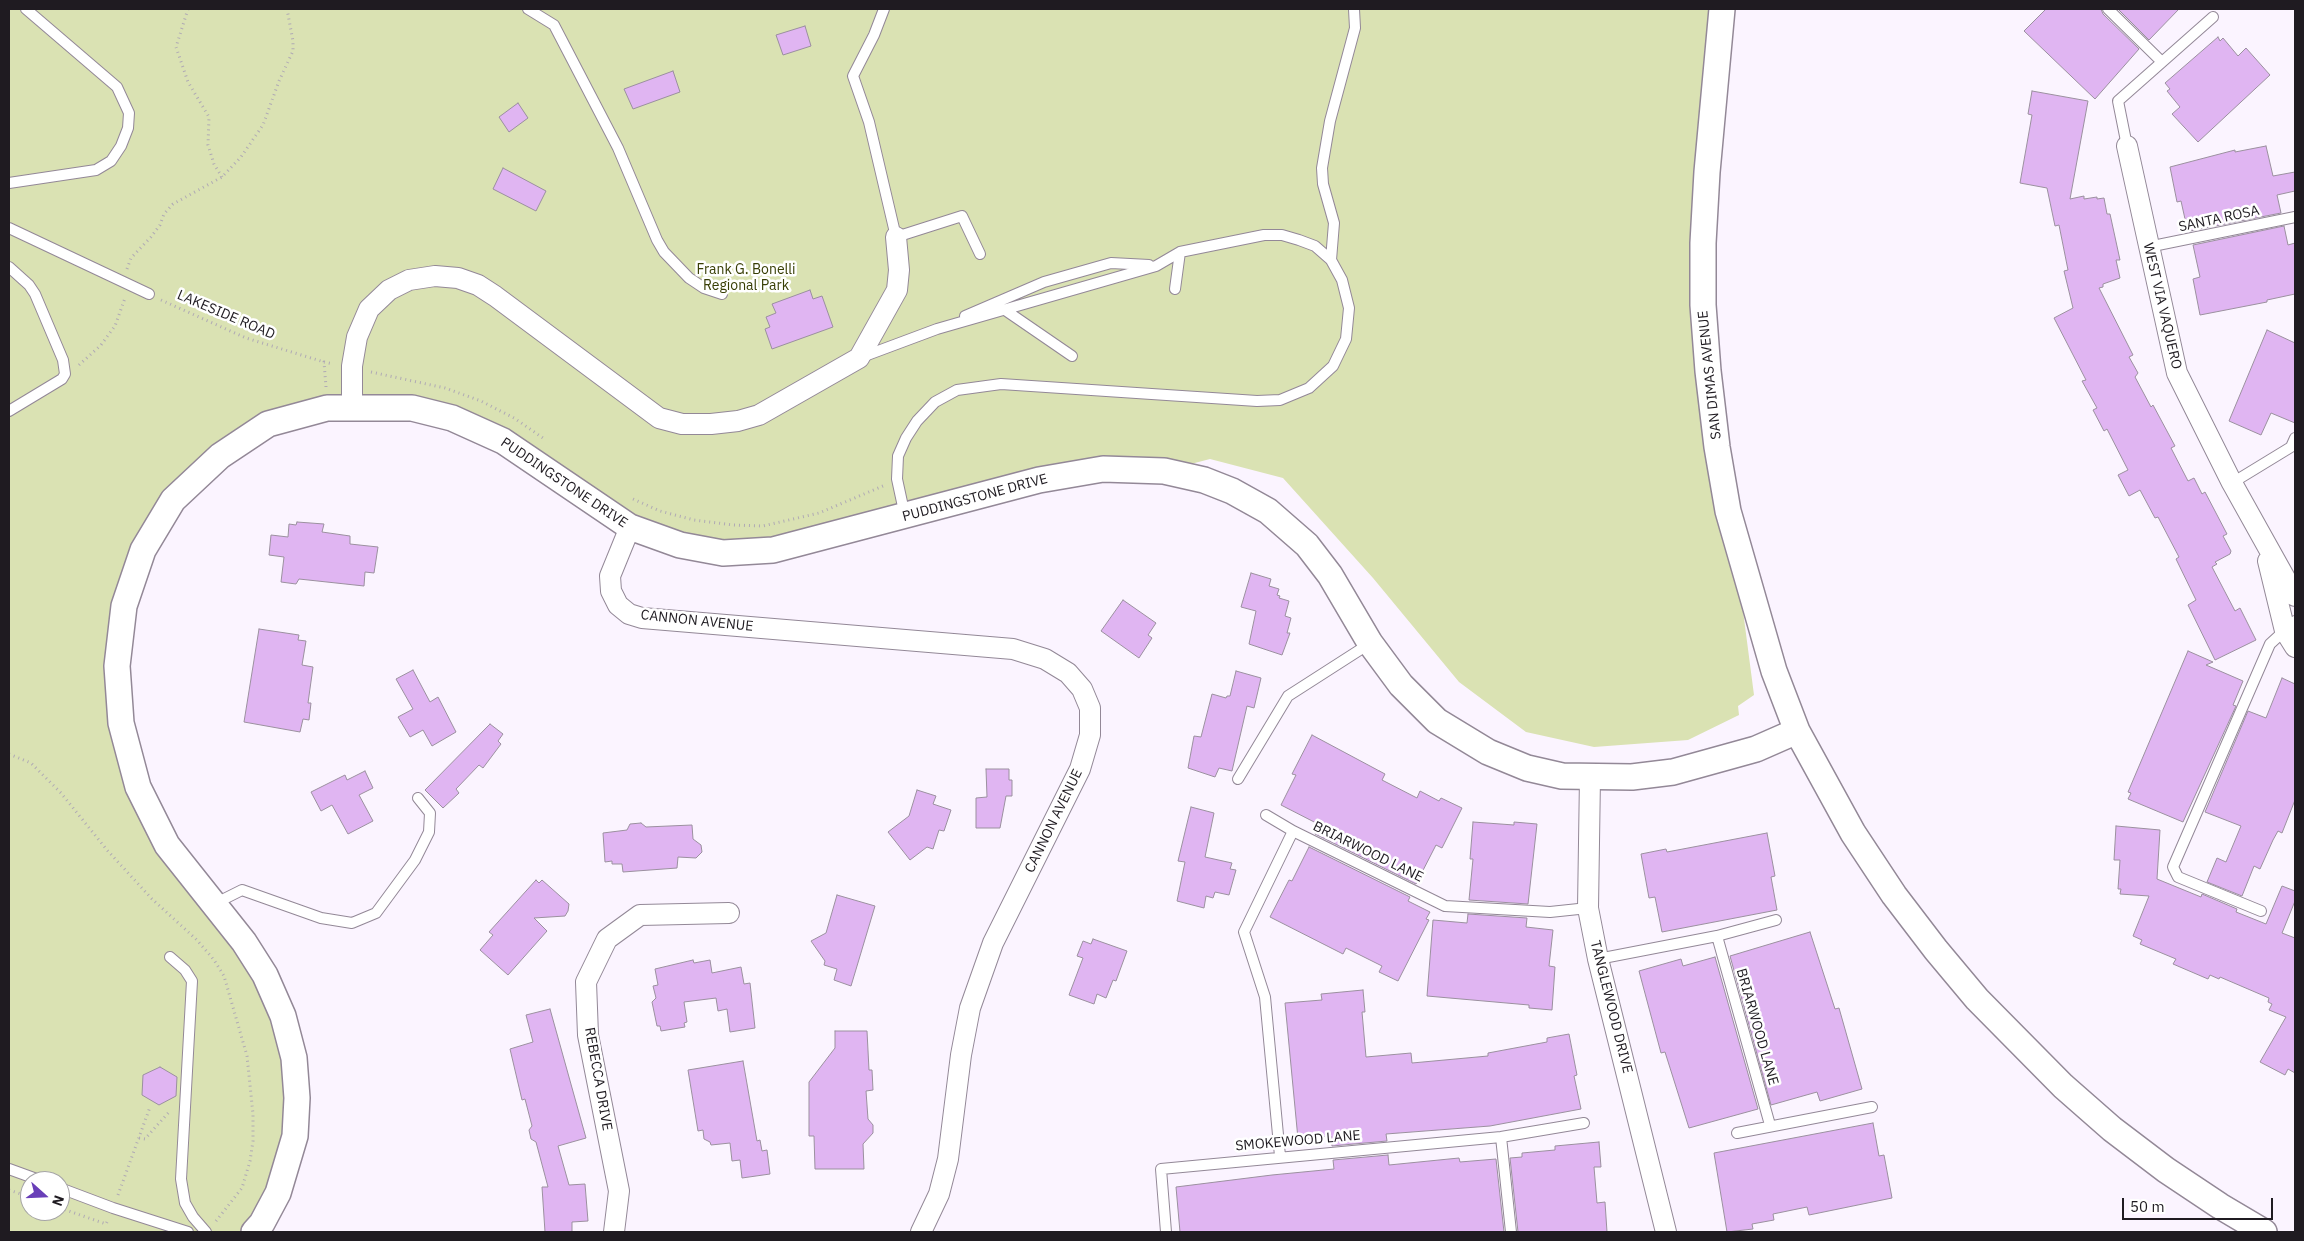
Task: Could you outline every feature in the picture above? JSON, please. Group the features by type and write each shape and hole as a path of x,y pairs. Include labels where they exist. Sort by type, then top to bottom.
{"street":[{"name":"SAN DIMAS AVENUE","path":"1722,9 1707,172 1703,244 1703,305 1708,371 1717,447 1728,512 1774,671 1797,731 1853,833 1884,880 1936,950 1983,1006 2063,1086 2112,1129 2189,1186 2264,1232"},
{"name":"WEST VIA VAQUERO","path":"2127,146 2177,372 2232,483 2295,596"},
{"path":"352,407 352,366 357,337 369,309 389,290 408,280 435,276 458,278 478,286 495,296 659,418 682,424 711,424 738,421 759,415 859,358 897,290 899,270 896,237"},
{"name":"PUDDINGSTONE DRIVE","path":"254,1232 262,1223 278,1193 295,1136 297,1098 294,1058 283,1016 265,975 244,942 167,845 138,787 120,714 117,666 124,606 143,550 173,500 220,456 268,424 327,408 352,407 412,408 452,418 503,441 630,527 680,545 723,553 773,550 905,517 1039,480 1103,469 1164,471 1204,480 1232,491 1268,511 1306,545 1330,575 1370,643 1401,685 1437,721 1488,752 1527,768 1562,776 1632,777 1673,772 1756,749 1797,731"},
{"name":"CANNON AVENUE","path":"630,527 610,576 611,591 618,605 629,614 642,618 1014,649 1045,659 1068,673 1082,689 1090,708 1090,735 1080,769 993,943 970,1008 961,1055 948,1159 939,1194 922,1232"},
{"name":"WEST VIA VAQUERO","path":"2262,537 2292,633"},
{"name":"TANGLEWOOD DRIVE","path":"1590,777 1588,908 1598,960 1666,1232"},
{"name":"REBECCA DRIVE","path":"614,1232 619,1191 588,1035 586,982 607,939 640,915 729,913"}],"lane":[{"path":"9,183 96,170 111,161 121,146 128,128 129,113 117,87 26,9"},
{"path":"528,9 554,25 618,148 641,205 664,252 689,278 704,288 722,294"},
{"path":"884,9 874,35 853,76 869,122 896,237 962,216 980,254"},
{"path":"1332,260 1334,223 1323,184 1322,168 1330,121 1355,28 1354,9"},
{"path":"2108,9 2162,62"},
{"path":"2127,146 2118,101 2213,17"},
{"name":"SANTA ROSA","path":"2148,247 2295,217"},
{"path":"9,228 150,294"},
{"path":"905,517 897,479 898,456 906,438 917,421 935,402 957,390 1001,384 1257,401 1280,400 1309,388 1333,366 1346,339 1349,308 1342,280 1332,260 1315,246 1282,235 1264,235 1180,252 1156,266 937,329"},
{"path":"1175,289 1180,252"},
{"path":"859,358 937,329 1044,282 1111,263 1156,266"},
{"path":"9,267 29,285 35,294 62,360 65,374 62,378 9,411"},
{"path":"1005,310 1072,356"},
{"path":"2232,483 2291,447 2295,438"},
{"path":"2261,911 2178,877 2173,867 2270,644 2292,633"},
{"path":"1238,779 1288,696 1370,643"},
{"path":"214,904 242,890 321,918 352,923 376,913 415,860 429,832 430,813 418,798"},
{"path":"1266,815 1293,831"},
{"name":"BRIARWOOD LANE","path":"1280,1156 1265,997 1244,932 1293,831 1446,906 1550,912 1588,908"},
{"path":"1598,960 1717,936 1776,920"},
{"name":"BRIARWOOD LANE","path":"1717,936 1770,1125"},
{"path":"170,957 185,970 192,981 182,1180 185,1203 193,1217 206,1232"},
{"path":"1737,1133 1770,1125 1872,1107"},
{"name":"SMOKEWOOD LANE","path":"1166,1232 1161,1168 1501,1137 1584,1123"},
{"path":"1501,1137 1511,1232"},
{"path":"70,1192 188,1232"}],"path":[{"path":"188,9 176,47 188,82 209,117 208,145 214,164 222,177 240,157 263,125 269,113 279,81 293,51 294,41 287,9"},
{"name":"LAKESIDE ROAD","path":"150,294 246,338 324,362"},
{"path":"352,366 392,378 445,388 481,401 514,418 544,439"},
{"path":"628,496 660,511 694,520 762,526 819,513 897,479"},
{"path":"139,1138 145,1139 187,1090"},
{"path":"70,1211 106,1224 150,1107"}],"green space":[{"name":"Frank G. Bonelli Regional Park","path":"9,9 1709,9 1703,305 1754,695 1738,706 1739,715 1688,740 1594,747 1526,732 1459,682 1373,578 1283,478 1210,459 1164,471 1103,469 773,550 680,545 503,441 374,407 268,424 173,500 124,606 138,787 265,975 297,1098 254,1232 9,1232"}],"building":[{"path":"2046,9 2101,9 2103,14 2139,49 2095,99 2024,31"},
{"path":"2118,9 2179,9 2149,40"},
{"path":"805,26 811,46 783,55 776,35"},
{"path":"2218,37 2220,41 2223,38 2238,56 2246,48 2270,75 2198,142 2172,114 2180,107 2167,91 2170,89 2165,83"},
{"path":"673,71 680,92 633,109 624,89"},
{"path":"2032,91 2088,101 2070,199 2084,196 2084,199 2104,198 2107,214 2110,214 2120,260 2116,260 2120,278 2103,284 2103,287 2099,288 2133,355 2129,357 2138,373 2135,377 2151,407 2153,405 2175,446 2171,448 2188,481 2194,478 2202,494 2205,492 2227,534 2223,536 2231,551 2230,554 2215,562 2217,564 2212,567 2235,611 2240,608 2256,640 2215,660 2188,605 2196,600 2176,559 2179,557 2158,517 2155,518 2140,490 2129,496 2118,475 2128,470 2107,429 2104,431 2093,410 2097,408 2082,381 2086,380 2054,318 2073,308 2064,271 2068,270 2059,225 2055,226 2047,188 2020,183 2032,115 2028,114"},
{"path":"518,103 528,118 509,132 499,117"},
{"path":"2266,146 2273,176 2295,172 2295,191 2277,195 2281,213 2190,231 2189,227 2187,228 2181,201 2177,202 2170,167 2235,150 2235,152"},
{"path":"503,168 546,191 536,211 493,189"},
{"path":"2284,226 2288,245 2295,243 2295,294 2267,300 2267,302 2200,315 2193,279 2200,277 2193,245"},
{"path":"810,290 813,299 822,296 833,327 772,349 765,329 770,327 766,317 776,313 772,304"},
{"path":"2267,330 2295,343 2295,423 2271,413 2261,435 2229,421"},
{"path":"297,522 324,524 322,532 350,536 350,544 378,547 374,573 365,572 364,586 299,579 296,584 281,582 284,557 269,555 271,535 288,537 289,524 296,525"},
{"path":"1251,573 1271,579 1269,586 1279,589 1277,595 1280,596 1279,598 1289,601 1285,616 1291,618 1287,633 1290,633 1282,655 1249,644 1256,611 1241,607"},
{"path":"1123,600 1156,623 1148,635 1152,638 1139,658 1101,631"},
{"path":"259,629 299,635 298,640 306,641 302,665 313,667 308,703 311,703 309,720 303,719 300,732 244,722"},
{"path":"2188,651 2213,662 2206,665 2243,681 2233,705 2236,706 2183,822 2128,799 2131,793 2128,792"},
{"path":"413,670 430,702 438,697 456,732 432,746 423,730 410,737 398,717 413,709 396,679"},
{"path":"1236,671 1261,678 1254,708 1247,706 1232,771 1219,768 1215,777 1188,768 1194,736 1201,737 1212,694 1226,698 1230,696"},
{"path":"2282,678 2295,684 2295,800 2282,833 2278,831 2260,869 2254,866 2242,896 2207,882 2217,858 2226,862 2241,826 2205,812 2248,711 2266,718"},
{"path":"490,724 503,734 498,741 501,744 483,768 479,765 456,789 459,793 443,808 425,790"},
{"path":"1312,735 1385,774 1382,780 1417,798 1420,791 1439,801 1441,798 1462,808 1442,848 1436,845 1416,884 1315,834 1320,825 1281,805 1296,775 1292,774"},
{"path":"986,769 1009,769 1009,780 1012,780 1012,796 1006,796 1000,828 976,828 976,798 987,797"},
{"path":"365,771 373,788 359,795 373,821 348,834 332,805 321,811 311,792 345,775 347,780"},
{"path":"917,790 936,796 933,804 951,810 944,831 939,830 933,849 927,847 910,860 888,832 909,816"},
{"path":"1191,807 1214,813 1205,857 1232,863 1230,869 1236,870 1229,895 1215,892 1213,898 1206,896 1204,908 1177,901 1185,862 1178,861"},
{"path":"1473,822 1514,825 1514,822 1537,824 1528,904 1469,900 1473,859 1470,859"},
{"path":"641,823 646,827 692,825 693,839 701,845 702,852 696,858 678,857 677,868 623,872 622,864 612,864 612,861 605,862 603,833 627,830 630,824"},
{"path":"2116,826 2160,830 2157,879 2201,897 2202,894 2237,909 2236,912 2266,924 2282,886 2295,891 2295,901 2282,933 2295,938 2295,1073 2288,1069 2285,1075 2260,1062 2286,1017 2269,1010 2272,1004 2268,1002 2269,998 2220,977 2219,979 2210,975 2208,979 2173,964 2176,959 2140,944 2142,940 2133,936 2149,896 2120,894 2121,889 2118,889 2120,860 2114,860"},
{"path":"1767,833 1775,876 1771,877 1777,910 1662,932 1655,897 1649,898 1641,854 1666,849 1667,852"},
{"path":"1309,847 1410,897 1408,901 1430,912 1426,919 1429,920 1398,981 1379,972 1382,966 1346,948 1343,954 1270,917 1289,880 1292,881"},
{"path":"536,880 539,883 542,880 569,904 568,911 565,916 534,918 547,931 508,975 480,950 493,935 489,932"},
{"path":"837,895 875,906 851,986 834,980 837,969 824,965 825,961 811,941 826,933"},
{"path":"1468,914 1527,918 1526,927 1553,930 1549,966 1555,967 1552,1010 1529,1008 1529,1005 1427,996 1433,920 1467,923"},
{"path":"1810,932 1835,1009 1839,1008 1862,1089 1820,1101 1817,1092 1771,1105 1730,956"},
{"path":"1093,939 1127,951 1116,981 1113,980 1106,998 1097,994 1094,1004 1069,995 1083,958 1077,956 1083,941 1091,944"},
{"path":"1715,957 1758,1109 1689,1128 1665,1052 1661,1053 1639,971 1681,959 1683,966"},
{"path":"693,960 694,963 710,960 712,973 741,967 744,984 750,983 755,1028 730,1032 727,1009 718,1011 716,998 684,1002 687,1022 684,1023 685,1027 661,1031 660,1026 657,1026 652,1002 656,998 653,986 658,985 655,969"},
{"path":"1363,990 1365,1012 1362,1012 1366,1057 1411,1053 1412,1063 1488,1056 1488,1053 1547,1042 1547,1038 1569,1034 1577,1075 1574,1076 1581,1109 1490,1126 1386,1134 1387,1141 1332,1146 1331,1136 1298,1139 1285,1003 1322,1000 1321,994"},
{"path":"550,1009 586,1138 558,1146 569,1185 585,1184 588,1221 572,1222 572,1232 545,1232 542,1187 548,1187 536,1142 531,1139 529,1130 532,1126 525,1099 522,1100 510,1049 533,1042 526,1015"},
{"path":"835,1031 867,1031 869,1070 872,1070 873,1090 866,1091 868,1119 873,1125 873,1133 863,1144 864,1169 815,1169 814,1136 809,1136 809,1082 835,1048"},
{"path":"743,1061 757,1141 760,1140 762,1151 767,1150 770,1174 742,1178 740,1160 732,1161 730,1143 711,1145 710,1142 704,1139 703,1130 698,1131 688,1070"},
{"path":"160,1067 177,1077 176,1096 159,1105 142,1095 143,1075"},
{"path":"1873,1123 1879,1156 1884,1155 1892,1198 1809,1215 1807,1207 1773,1214 1774,1220 1752,1224 1753,1229 1727,1232 1714,1153"},
{"path":"1599,1142 1601,1167 1594,1167 1597,1203 1605,1202 1607,1232 1518,1232 1510,1158 1522,1157 1522,1153 1555,1150 1555,1146"},
{"path":"1388,1155 1389,1165 1459,1158 1460,1162 1496,1159 1504,1232 1180,1232 1176,1187 1334,1169 1333,1160"}]}
